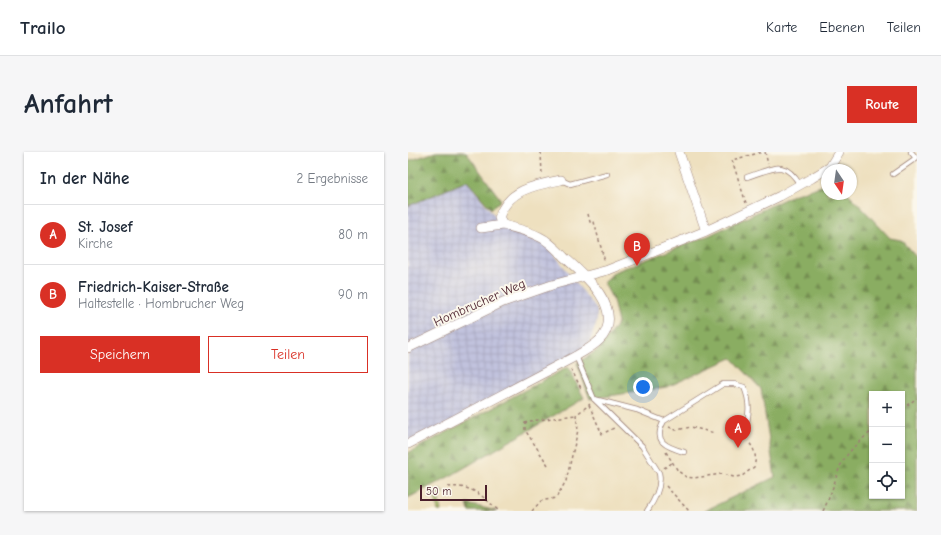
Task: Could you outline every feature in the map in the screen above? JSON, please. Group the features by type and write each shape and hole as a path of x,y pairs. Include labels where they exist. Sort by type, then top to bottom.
{"street":[{"path":"679,152 706,231"},
{"name":"Hombrucher Weg","path":"408,348 503,302 608,270 706,231 800,185 830,167 839,152"},
{"path":"503,225 499,218 502,209 509,198 536,184 561,180"},
{"path":"408,444 576,356 599,341 603,336 608,321 607,313 598,289 585,276 542,238 525,230 503,225 481,228"}],"lane":[{"path":"893,174 916,158 911,152"},
{"path":"747,177 781,167 786,168 793,173 800,185"},
{"path":"561,180 570,184 607,174"},
{"path":"576,356 594,399 642,446 658,472 660,478 655,501 647,511"},
{"path":"684,452 669,447 660,440 659,430 664,421 723,384 734,384 744,387 749,398 750,412 744,436"},
{"path":"594,399 637,410 664,421"}],"path":[{"path":"541,152 543,183"},
{"path":"765,152 770,170"},
{"path":"588,214 590,222 594,222 608,270"},
{"path":"905,407 917,398"},
{"path":"548,465 525,430 525,424 530,421 576,415 594,399"},
{"path":"532,511 541,501 556,498 566,481 578,430 576,415"},
{"path":"664,421 667,426 676,430 691,427 715,433"},
{"path":"823,511 834,485 839,468 848,454 869,434"},
{"path":"660,440 672,463 678,471 686,476 694,478 721,474 734,477 742,476 754,467 756,458 754,451 744,436"},
{"path":"658,472 672,463"},
{"path":"660,478 689,511"},
{"path":"448,487 467,487 478,492 499,511"}],"shaded area":[{"path":"467,181 503,226 542,238 597,310 597,321 590,342 573,361 408,444 408,206"}],"green space":[{"path":"436,152 466,152 501,200 491,209 467,181 408,206 408,161"},
{"path":"821,186 821,200 855,200 890,238 901,240 917,258 917,511 704,511 775,477 761,389 732,358 667,387 590,399 577,363 598,350 618,323 613,300 604,283 614,272 710,235 793,195"},
{"path":"568,367 584,398 452,475 408,498 408,453"},
{"path":"440,490 444,493 438,496 441,511 438,511 435,497 429,499 430,495"},
{"path":"467,504 497,511 469,511"}],"place":[{"name":"Friedrich-Kaiser-Straße","path":"637,266"},
{"name":"St. Josef","path":"738,448"}]}
